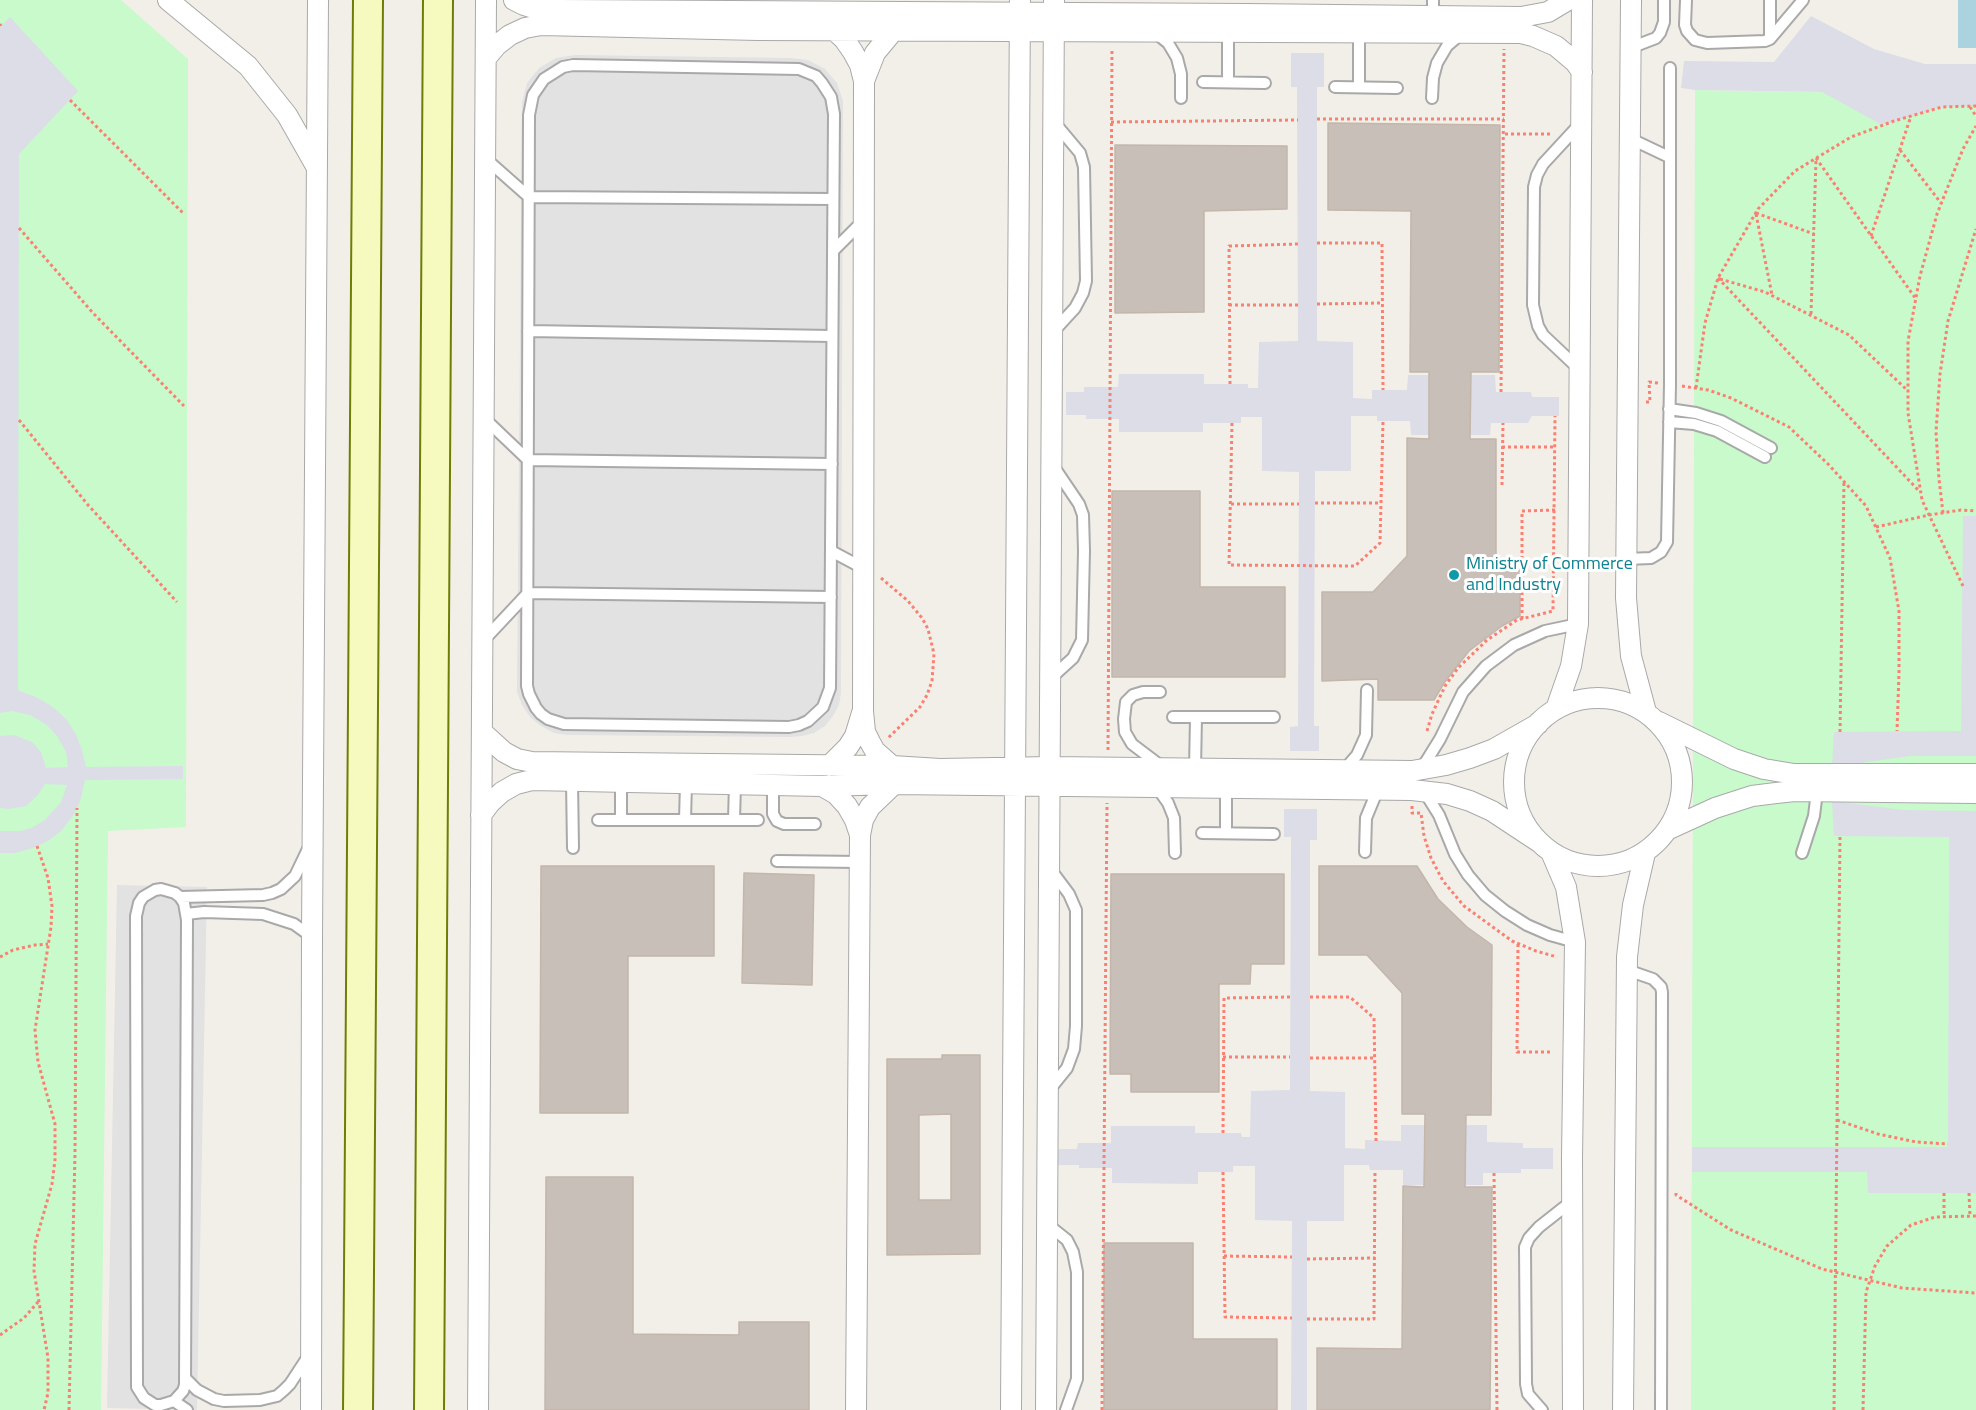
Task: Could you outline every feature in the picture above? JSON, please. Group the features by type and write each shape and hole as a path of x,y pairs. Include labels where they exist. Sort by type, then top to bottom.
{"main road":[{"path":"358,1410 368,0"},
{"path":"429,1410 438,0"}],"street":[{"path":"168,0 248,66 286,115 317,169"},
{"path":"311,1410 318,0"},
{"path":"478,1410 486,0"},
{"path":"514,0 540,10 619,5 903,6 1020,15 1054,15 1136,7 1433,8 1521,17 1548,12 1568,0"},
{"path":"1556,709 1571,666 1578,624 1580,370 1577,128 1582,72 1582,0"},
{"path":"481,816 496,797 516,784 532,780 822,786 940,769 1015,777 1159,777 1226,787 1423,790 1470,801 1492,811 1545,847 1574,862 1598,866 1622,863 1644,853 1657,843 1667,830 1678,809 1682,786 1680,762 1671,740 1651,716 1631,656 1627,628 1626,403 1631,0"},
{"path":"486,58 510,35 541,24 758,30 894,30 1020,15"},
{"path":"1011,1410 1020,15"},
{"path":"1054,15 1112,32 1504,33 1533,36 1566,53 1582,72"},
{"path":"1046,1410 1054,15"},
{"path":"832,29 844,39 853,52 860,65 864,81 863,711 865,732 875,751 893,775"},
{"path":"864,81 875,53 894,30"},
{"path":"1159,777 1195,769 1421,770 1470,758 1494,749 1538,724 1556,709 1578,700 1602,698 1625,702 1734,759 1764,769 1794,774 1976,774"},
{"path":"829,766 839,758 851,742 860,724 863,711"},
{"path":"1538,724 1525,741 1517,762 1514,783 1518,805 1526,825 1545,847 1566,888 1575,942 1572,1201 1573,1410"},
{"path":"483,733 504,752 518,759 532,762 829,766 893,775"},
{"path":"856,1410 860,835 863,820 870,807 893,775"},
{"path":"822,786 836,794 847,806 860,835"},
{"path":"1667,830 1715,808 1752,796 1795,791 1976,793"},
{"path":"1623,1410 1627,970 1631,913 1644,853"}],"lane":[{"path":"1630,48 1656,38 1660,33 1663,28 1664,0"},
{"path":"1686,0 1685,25 1690,36 1707,43 1760,42 1770,39 1803,0"},
{"path":"1770,0 1770,39"},
{"path":"1154,32 1168,43 1177,58 1181,74 1181,98"},
{"path":"1227,32 1227,82"},
{"path":"1359,33 1359,87"},
{"path":"1432,98 1433,78 1437,63 1447,46 1462,33"},
{"path":"573,64 790,68 808,72 816,76 827,89 833,105 833,199 830,688 823,707 808,721 789,727 564,724 548,719 536,708 529,694 529,115 533,95 544,79 553,72 573,64"},
{"path":"1626,559 1651,558 1661,552 1667,542 1670,384 1670,68"},
{"path":"1203,82 1265,83"},
{"path":"1335,87 1397,88"},
{"path":"1053,122 1080,153 1084,167 1086,281 1075,308 1053,332"},
{"path":"1577,128 1543,164 1534,187 1533,305 1538,326 1543,335 1580,370"},
{"path":"1629,138 1669,157"},
{"path":"486,159 529,197 833,199"},
{"path":"833,251 864,220"},
{"path":"528,331 832,336"},
{"path":"1669,409 1696,413 1721,421 1768,452 1694,424 1669,422"},
{"path":"484,419 528,460 832,464"},
{"path":"1051,678 1073,658 1082,639 1084,551 1083,515 1079,504 1052,465"},
{"path":"831,551 863,566"},
{"path":"483,641 528,593 831,597"},
{"path":"1421,770 1463,692 1486,666 1514,645 1545,631 1578,624"},
{"path":"1344,770 1357,755 1366,735 1367,690"},
{"path":"1160,692 1143,692 1133,695 1126,702 1125,732 1159,777 1174,818 1175,853"},
{"path":"1173,717 1274,717"},
{"path":"1195,769 1196,717"},
{"path":"572,781 573,848"},
{"path":"621,782 621,820"},
{"path":"685,820 686,783"},
{"path":"734,820 735,784"},
{"path":"773,785 773,814 777,821 784,824 815,824"},
{"path":"1226,787 1226,833"},
{"path":"1365,852 1366,818 1378,789"},
{"path":"1423,790 1439,816 1455,854 1468,875 1485,895 1505,912 1527,925 1550,936 1575,942"},
{"path":"1802,853 1811,829 1817,791"},
{"path":"598,820 758,820"},
{"path":"1202,833 1274,834"},
{"path":"180,897 272,893 281,889 295,876 313,841"},
{"path":"777,861 860,862"},
{"path":"1048,1092 1066,1068 1074,1049 1076,1026 1076,910 1069,894 1050,869"},
{"path":"155,890 168,890 180,897 186,914 185,1378 183,1391 174,1401 162,1405 149,1402 137,1387 136,916 143,897 155,890"},
{"path":"186,914 204,912 263,914 294,924 312,937"},
{"path":"1627,970 1653,979 1661,987 1662,992 1661,1410"},
{"path":"1542,1410 1528,1394 1526,1384 1525,1246 1539,1227 1572,1201"},
{"path":"1047,1224 1066,1240 1073,1252 1077,1272 1077,1379 1066,1410"},
{"path":"185,1378 197,1390 214,1399 224,1401 269,1399 277,1396 290,1384 312,1350"},
{"path":"174,1401 187,1410"}],"path":[{"path":"1102,1410 1112,32"},
{"path":"1501,392 1504,33"},
{"path":"70,100 184,214"},
{"path":"1970,106 1976,116"},
{"path":"1696,388 1705,323 1718,278 1756,213 1795,171 1851,137 1942,107 1976,106"},
{"path":"1871,236 1911,116"},
{"path":"1317,119 1504,119"},
{"path":"1111,122 1298,120"},
{"path":"1963,586 1921,493 1908,413 1908,341 1920,276 1937,214 1976,126"},
{"path":"1504,134 1577,128"},
{"path":"1900,150 1941,203"},
{"path":"1811,314 1816,158"},
{"path":"1816,158 1916,299"},
{"path":"1756,213 1814,234"},
{"path":"1756,213 1772,295"},
{"path":"19,228 93,314 184,406"},
{"path":"1943,513 1936,432 1940,374 1948,321 1976,229"},
{"path":"1317,243 1382,243 1383,390"},
{"path":"1230,384 1229,246 1298,244"},
{"path":"1718,278 1772,295 1849,335 1908,391"},
{"path":"1718,278 1921,493"},
{"path":"1317,304 1382,303"},
{"path":"1229,305 1298,305"},
{"path":"1626,403 1650,402 1649,382 1696,388 1731,398 1789,427 1829,465 1866,506 1890,558 1899,611 1898,731"},
{"path":"1554,598 1555,416"},
{"path":"19,420 88,506 177,602"},
{"path":"1232,423 1229,565 1355,566 1380,543 1383,421"},
{"path":"1502,485 1503,423"},
{"path":"1502,447 1555,447"},
{"path":"1840,732 1844,481"},
{"path":"1315,503 1381,503"},
{"path":"1231,504 1299,504"},
{"path":"1522,619 1522,511 1555,510"},
{"path":"1876,527 1929,515 1962,510 1976,511"},
{"path":"863,566 916,609 928,629 934,654 932,681 920,707 875,751"},
{"path":"69,1410 75,1153 77,808"},
{"path":"1834,1410 1840,836"},
{"path":"37,846 48,878 52,906 35,1030 38,1062 54,1124 55,1160 52,1184 35,1244 34,1271 48,1358 48,1393 44,1410"},
{"path":"0,957 13,950 48,944"},
{"path":"1518,944 1517,1052 1553,1052"},
{"path":"1223,1133 1224,998 1290,997"},
{"path":"1310,997 1350,997 1374,1018 1376,1141"},
{"path":"1223,1057 1290,1057"},
{"path":"1310,1058 1375,1058"},
{"path":"1837,1120 1878,1134 1916,1142 1948,1144"},
{"path":"1307,1319 1374,1319 1375,1170"},
{"path":"1223,1172 1225,1317 1292,1318"},
{"path":"1494,1173 1497,1410"},
{"path":"1675,1185 1676,1195 1731,1230 1822,1269 1902,1288 1976,1293"},
{"path":"1944,1193 1944,1216"},
{"path":"1969,1193 1970,1216"},
{"path":"1863,1410 1866,1292 1875,1266 1887,1246 1911,1225 1935,1217 1976,1216"},
{"path":"1224,1256 1292,1257"},
{"path":"1307,1259 1375,1258"},
{"path":"0,1335 24,1318 38,1302"}],"green space":[{"path":"0,0 121,0 188,59 186,827 108,831 101,1410 0,1410"},
{"path":"1695,90 1976,95 1976,1410 1691,1410"}],"shaded area":[{"path":"1811,16 1874,49 1925,64 1976,64 1976,106 1942,107 1882,125 1822,92 1681,88 1684,61 1774,62"},
{"path":"10,17 78,91 19,154 18,690 53,707 66,719 76,734 86,767 183,766 183,779 85,780 80,802 61,831 48,841 33,848 15,853 0,853 0,831 20,831 45,820 61,802 67,785 45,784 38,795 26,806 0,808 0,736 14,735 32,742 41,752 46,768 68,767 66,752 57,736 47,725 30,715 12,711 0,713 0,27"},
{"path":"1291,53 1324,53 1324,87 1317,87 1317,341 1353,342 1353,398 1372,399 1372,390 1407,390 1408,375 1495,375 1496,392 1531,392 1532,397 1559,397 1559,416 1532,416 1528,423 1491,423 1490,435 1411,435 1410,421 1377,421 1377,416 1351,416 1351,471 1315,471 1314,726 1319,726 1319,751 1290,751 1290,727 1298,726 1299,472 1262,471 1262,417 1241,417 1241,423 1203,423 1203,432 1119,432 1119,419 1086,419 1086,415 1066,415 1066,392 1084,392 1084,387 1118,387 1119,374 1204,374 1204,384 1248,384 1248,388 1258,388 1259,342 1298,341 1297,87 1291,87"},
{"path":"575,55 790,58 808,60 825,69 837,83 843,101 841,693 839,705 833,716 825,726 814,733 790,737 567,735 554,733 530,717 517,692 522,102 527,83 539,68 556,58"},
{"path":"1963,516 1976,516 1976,756 1910,756 1832,767 1834,732 1961,731"},
{"path":"1832,801 1904,810 1976,811 1976,1193 1868,1193 1867,1172 1692,1172 1692,1147 1948,1147 1949,837 1834,836"},
{"path":"1284,809 1317,809 1317,840 1310,840 1310,1091 1345,1092 1345,1148 1365,1149 1365,1140 1401,1141 1401,1125 1487,1125 1487,1142 1523,1143 1523,1148 1553,1148 1553,1169 1521,1169 1521,1173 1483,1173 1483,1185 1403,1185 1403,1170 1370,1170 1369,1165 1344,1165 1344,1221 1307,1221 1307,1410 1291,1410 1292,1221 1255,1220 1255,1166 1233,1166 1233,1172 1198,1172 1198,1184 1112,1183 1112,1168 1079,1168 1079,1165 1058,1165 1058,1149 1077,1149 1078,1143 1111,1143 1111,1126 1195,1126 1195,1133 1241,1133 1242,1137 1250,1137 1251,1091 1290,1090 1291,837 1284,837"},
{"path":"117,885 207,887 197,1410 107,1408"}],"water":[{"path":"1958,0 1976,0 1976,48 1958,48"}],"building":[{"path":"1328,123 1500,125 1499,372 1471,372 1470,439 1496,439 1496,558 1520,558 1520,616 1502,626 1469,651 1434,700 1378,700 1378,679 1322,681 1322,592 1373,592 1407,556 1407,438 1429,439 1429,372 1410,372 1411,211 1328,210"},
{"path":"1115,145 1287,146 1287,209 1204,211 1204,312 1115,313"},
{"path":"1112,491 1200,491 1200,587 1285,587 1285,677 1112,677"},
{"path":"541,866 714,866 714,956 628,956 628,1113 540,1113"},
{"path":"1319,866 1417,866 1438,899 1467,927 1492,945 1491,1115 1466,1115 1465,1187 1492,1187 1490,1410 1317,1410 1317,1348 1402,1349 1403,1186 1424,1187 1425,1114 1402,1114 1402,993 1367,955 1319,955"},
{"path":"744,873 814,875 812,985 742,983"},
{"path":"1111,874 1284,874 1284,964 1251,964 1250,984 1219,984 1219,1092 1131,1092 1131,1074 1110,1074"},
{"path":"942,1055 980,1055 980,1254 887,1255 887,1059 942,1059","holes":["951,1114 951,1200 919,1200 919,1115"]},
{"path":"546,1177 633,1177 633,1334 739,1335 739,1322 809,1322 809,1410 545,1410"},
{"path":"1104,1243 1193,1243 1193,1339 1277,1339 1277,1410 1104,1410"}],"place":[{"name":"Ministry of Commerce and Industry","path":"1454,575"}]}
